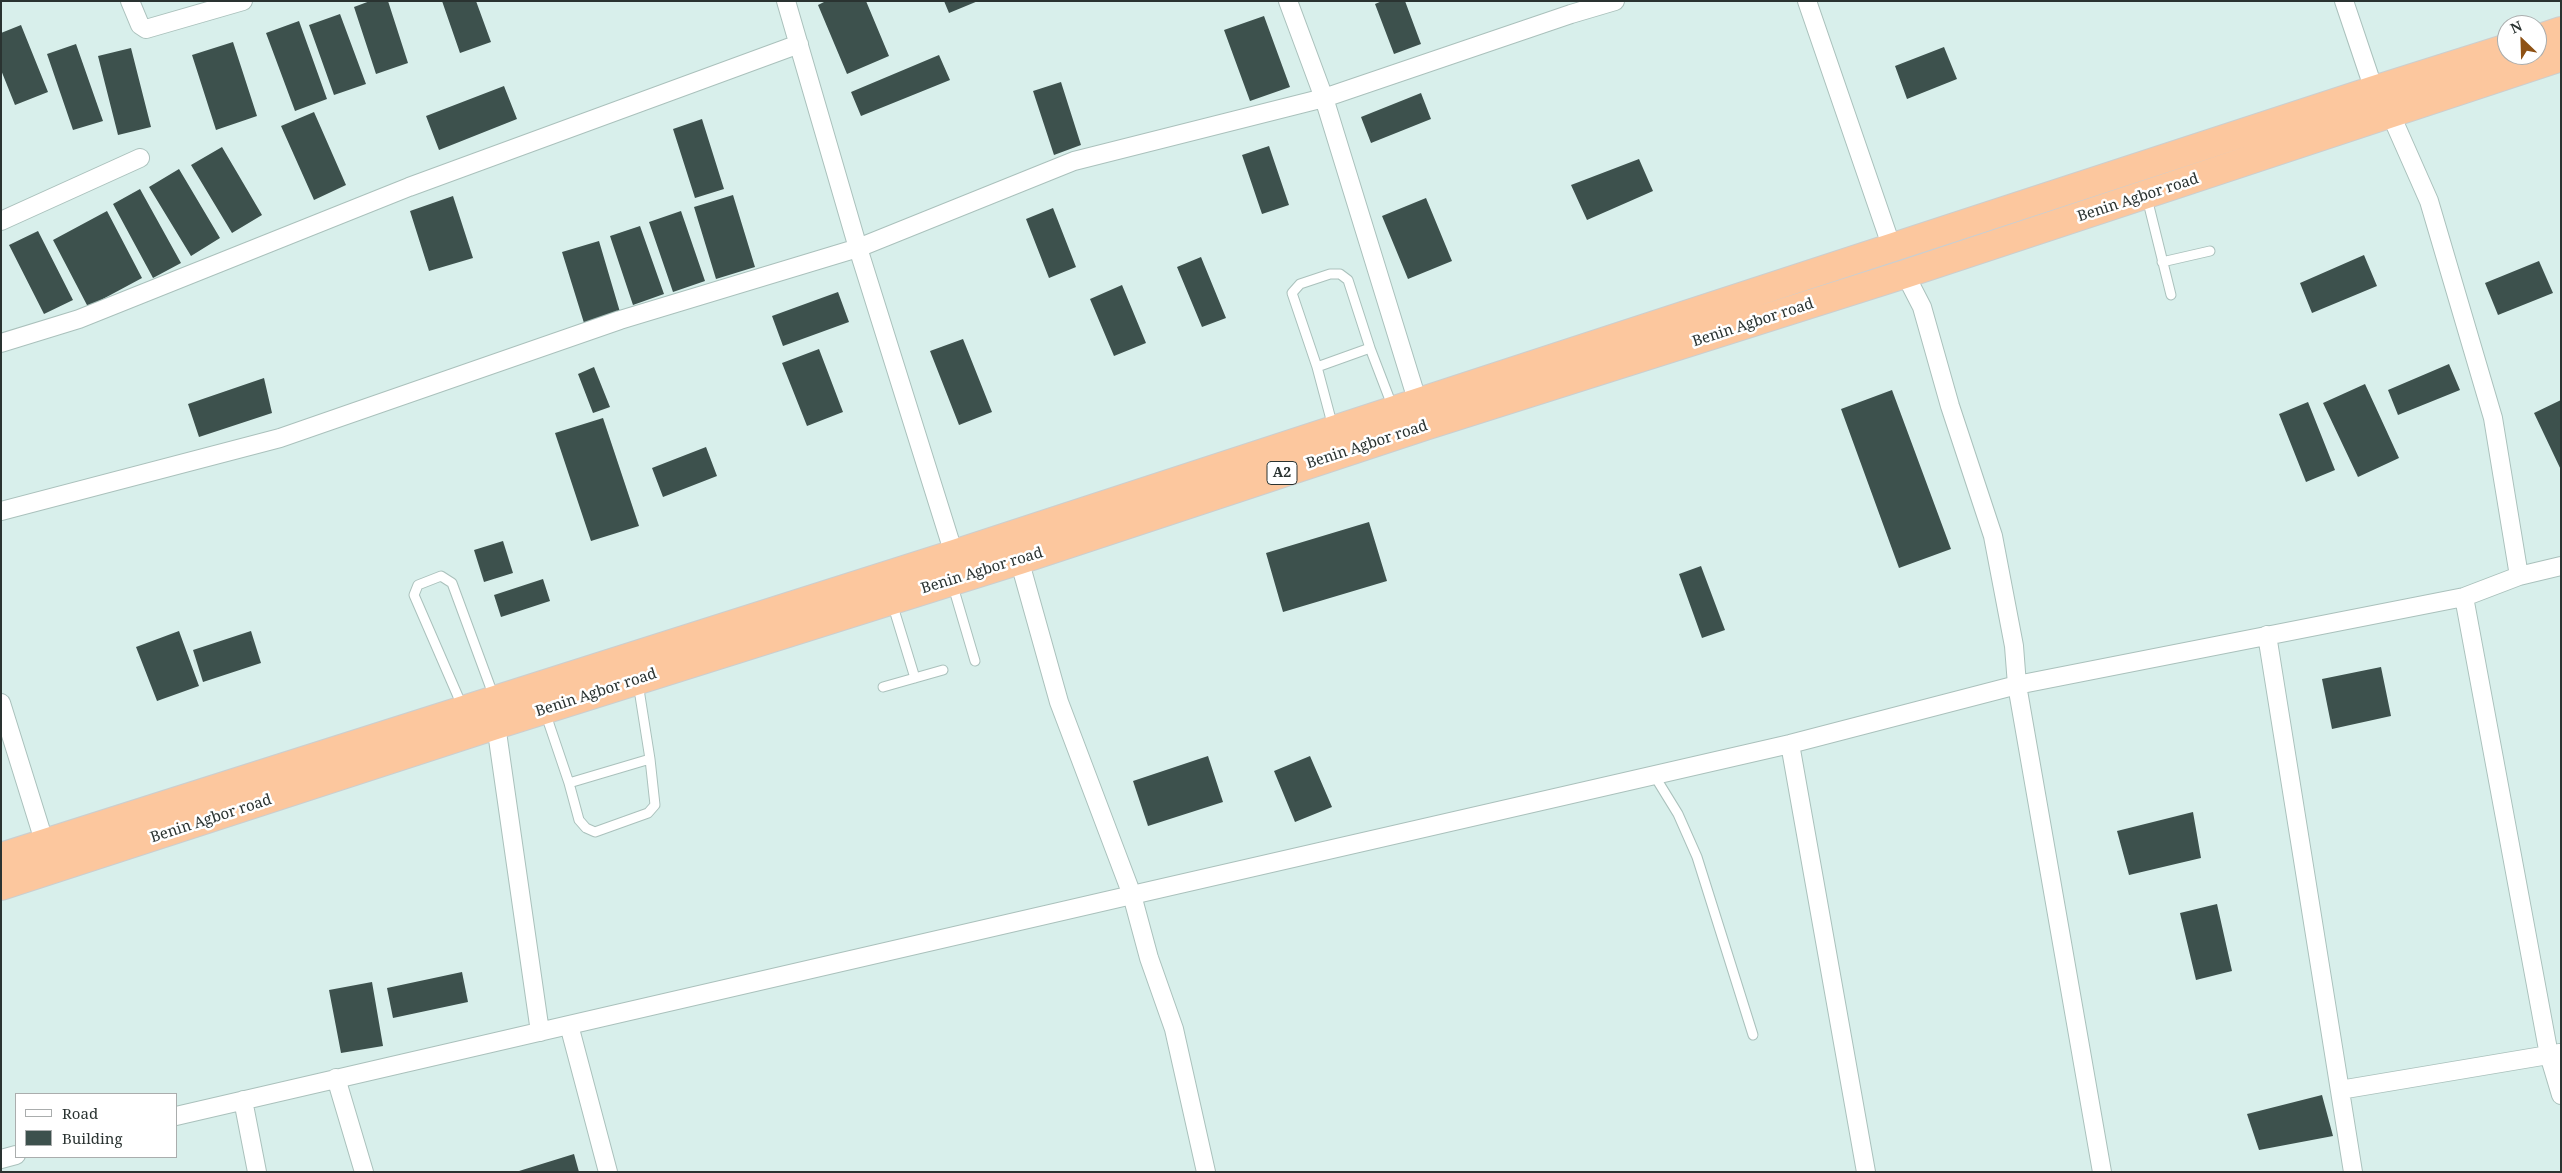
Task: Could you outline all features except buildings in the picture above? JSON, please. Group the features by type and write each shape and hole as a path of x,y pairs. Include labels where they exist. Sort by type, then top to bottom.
{"highway":[{"path":"2547,36 2561,31"},
{"name":"Benin Agbor road","path":"1,857 464,710 496,713 544,710 951,581 1016,547 1334,430 2497,51"},
{"name":"Benin Agbor road","path":"1,886 954,554 1016,547 1425,426 1905,274 2561,57"}],"street":[{"path":"130,1 140,25 146,29 244,1"},
{"path":"786,1 858,248 954,554"},
{"path":"1288,1 1324,98 1406,407"},
{"path":"1,511 280,438 620,320 858,248 1074,161 1324,98 1571,14 1615,1"},
{"path":"1807,1 1892,248"},
{"path":"2344,1 2374,90"},
{"path":"1,343 79,319 409,187 799,44"},
{"path":"2391,114 2429,201 2493,418 2519,576"},
{"path":"1,221 140,158"},
{"path":"1905,274 1922,307 1950,406 1993,536 2014,646 2017,685 2102,1172"},
{"path":"1016,547 1059,702 1132,895 1149,958 1174,1029 1206,1172"},
{"path":"178,1116 1790,744 2017,685 2464,596 2519,576 2561,566"},
{"path":"2464,596 2555,1054 2561,1095"},
{"path":"2268,635 2352,1172"},
{"path":"1,703 44,844"},
{"path":"496,713 540,1032"},
{"path":"1790,744 1866,1172"},
{"path":"569,1025 608,1172"},
{"path":"2340,1090 2555,1054"},
{"path":"336,1078 364,1172"},
{"path":"243,1100 257,1172"},
{"path":"1,1158 15,1155"}],"lane":[{"path":"2146,195 2171,295"},
{"path":"2162,262 2210,251"},
{"path":"1334,430 1317,367 1292,293 1300,284 1330,274 1340,274 1348,280 1370,348 1406,407"},
{"path":"1317,367 1370,348"},
{"path":"464,710 414,595 418,585 441,576 452,583 496,713"},
{"path":"951,581 975,661"},
{"path":"891,600 916,678"},
{"path":"883,686 943,670"},
{"path":"544,710 569,782 579,820 586,828 595,832 648,813 655,805 638,680"},
{"path":"569,782 650,759"},
{"path":"1654,775 1678,814 1697,857 1753,1035"}]}
